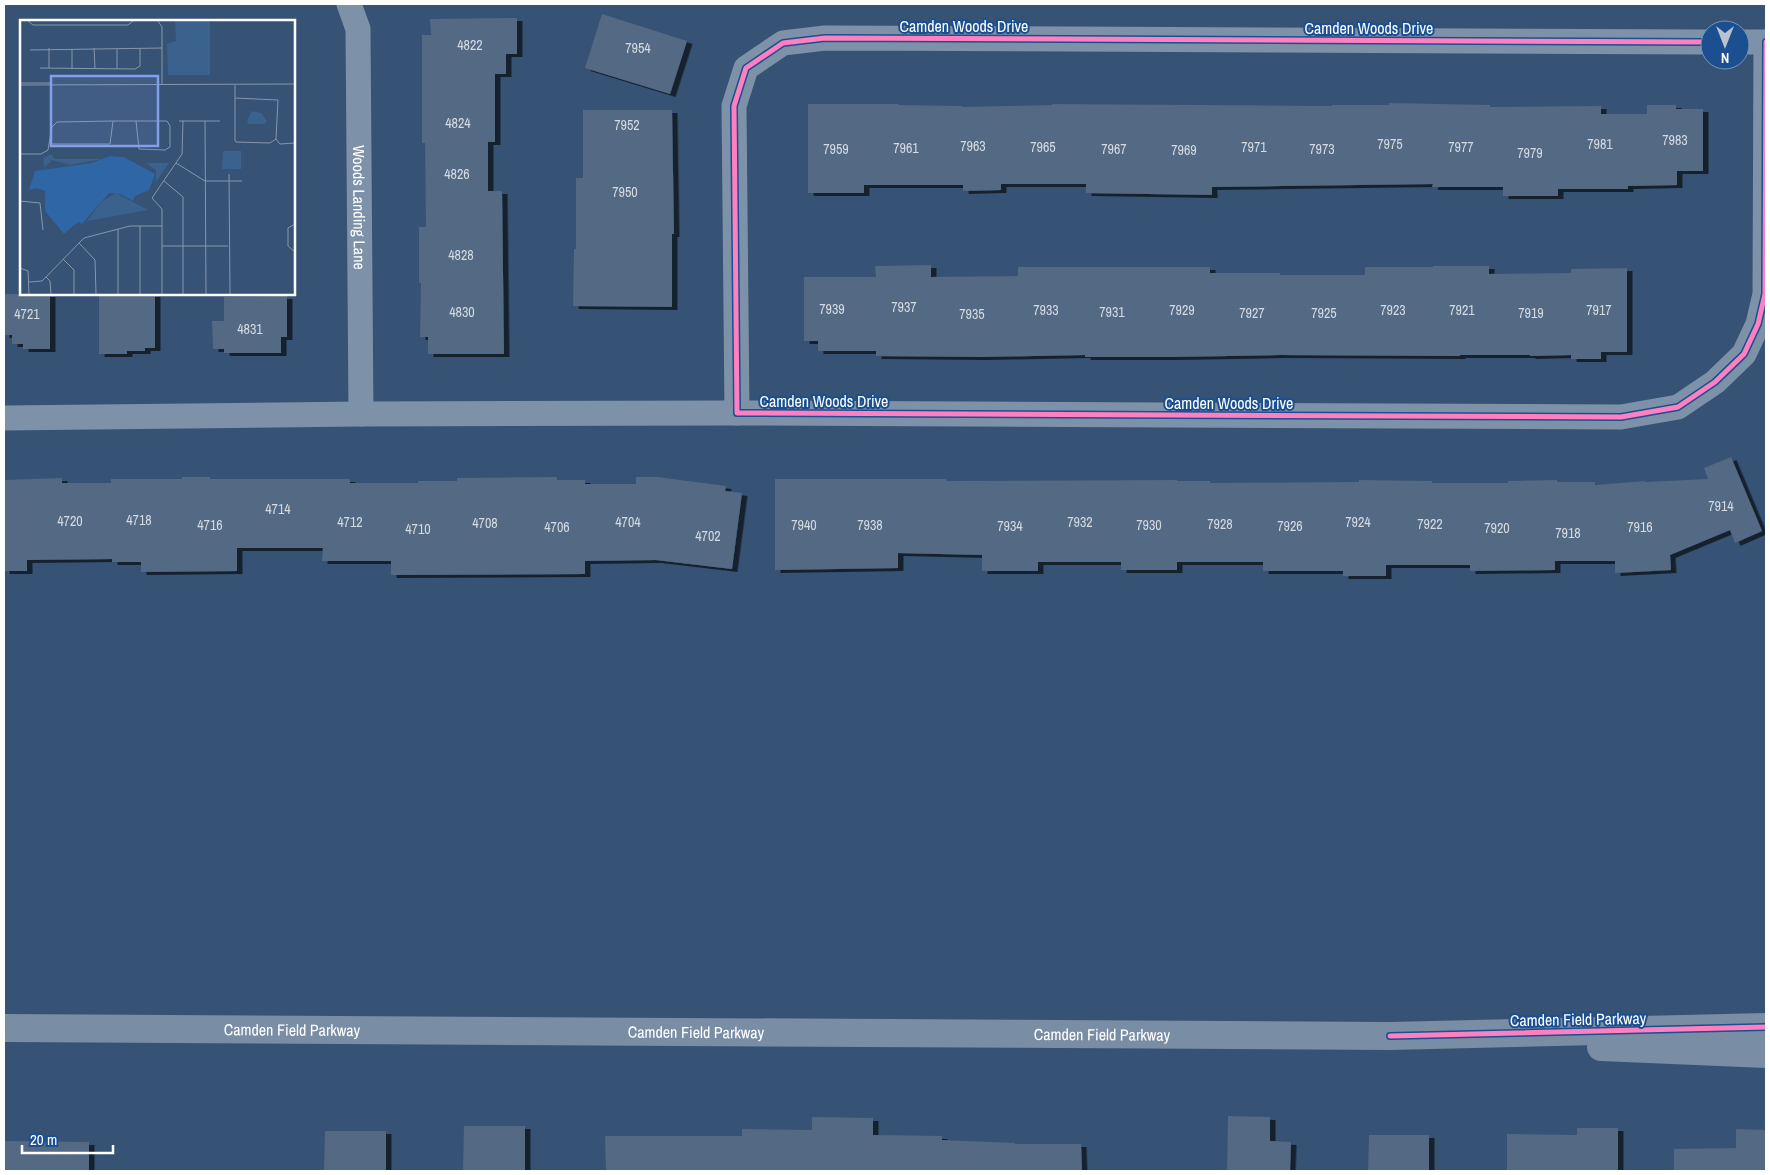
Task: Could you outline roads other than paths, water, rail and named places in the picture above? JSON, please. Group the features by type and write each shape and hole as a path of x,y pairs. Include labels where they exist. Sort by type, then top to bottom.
{"street":[{"name":"Woods Landing Lane","path":"349,4 358,29 361,414"},
{"name":"Camden Woods Drive","path":"1700,42 825,38 783,43 746,68 734,106 737,413 1621,417 1678,407 1715,382 1744,354 1758,324 1765,294 1766,42 1750,42"},
{"path":"4,418 361,414 737,413"},
{"name":"Camden Field Parkway","path":"4,1028 1390,1036 1766,1026"},
{"name":"Camden Field Parkway","path":"1390,1036 1766,1054"}]}
